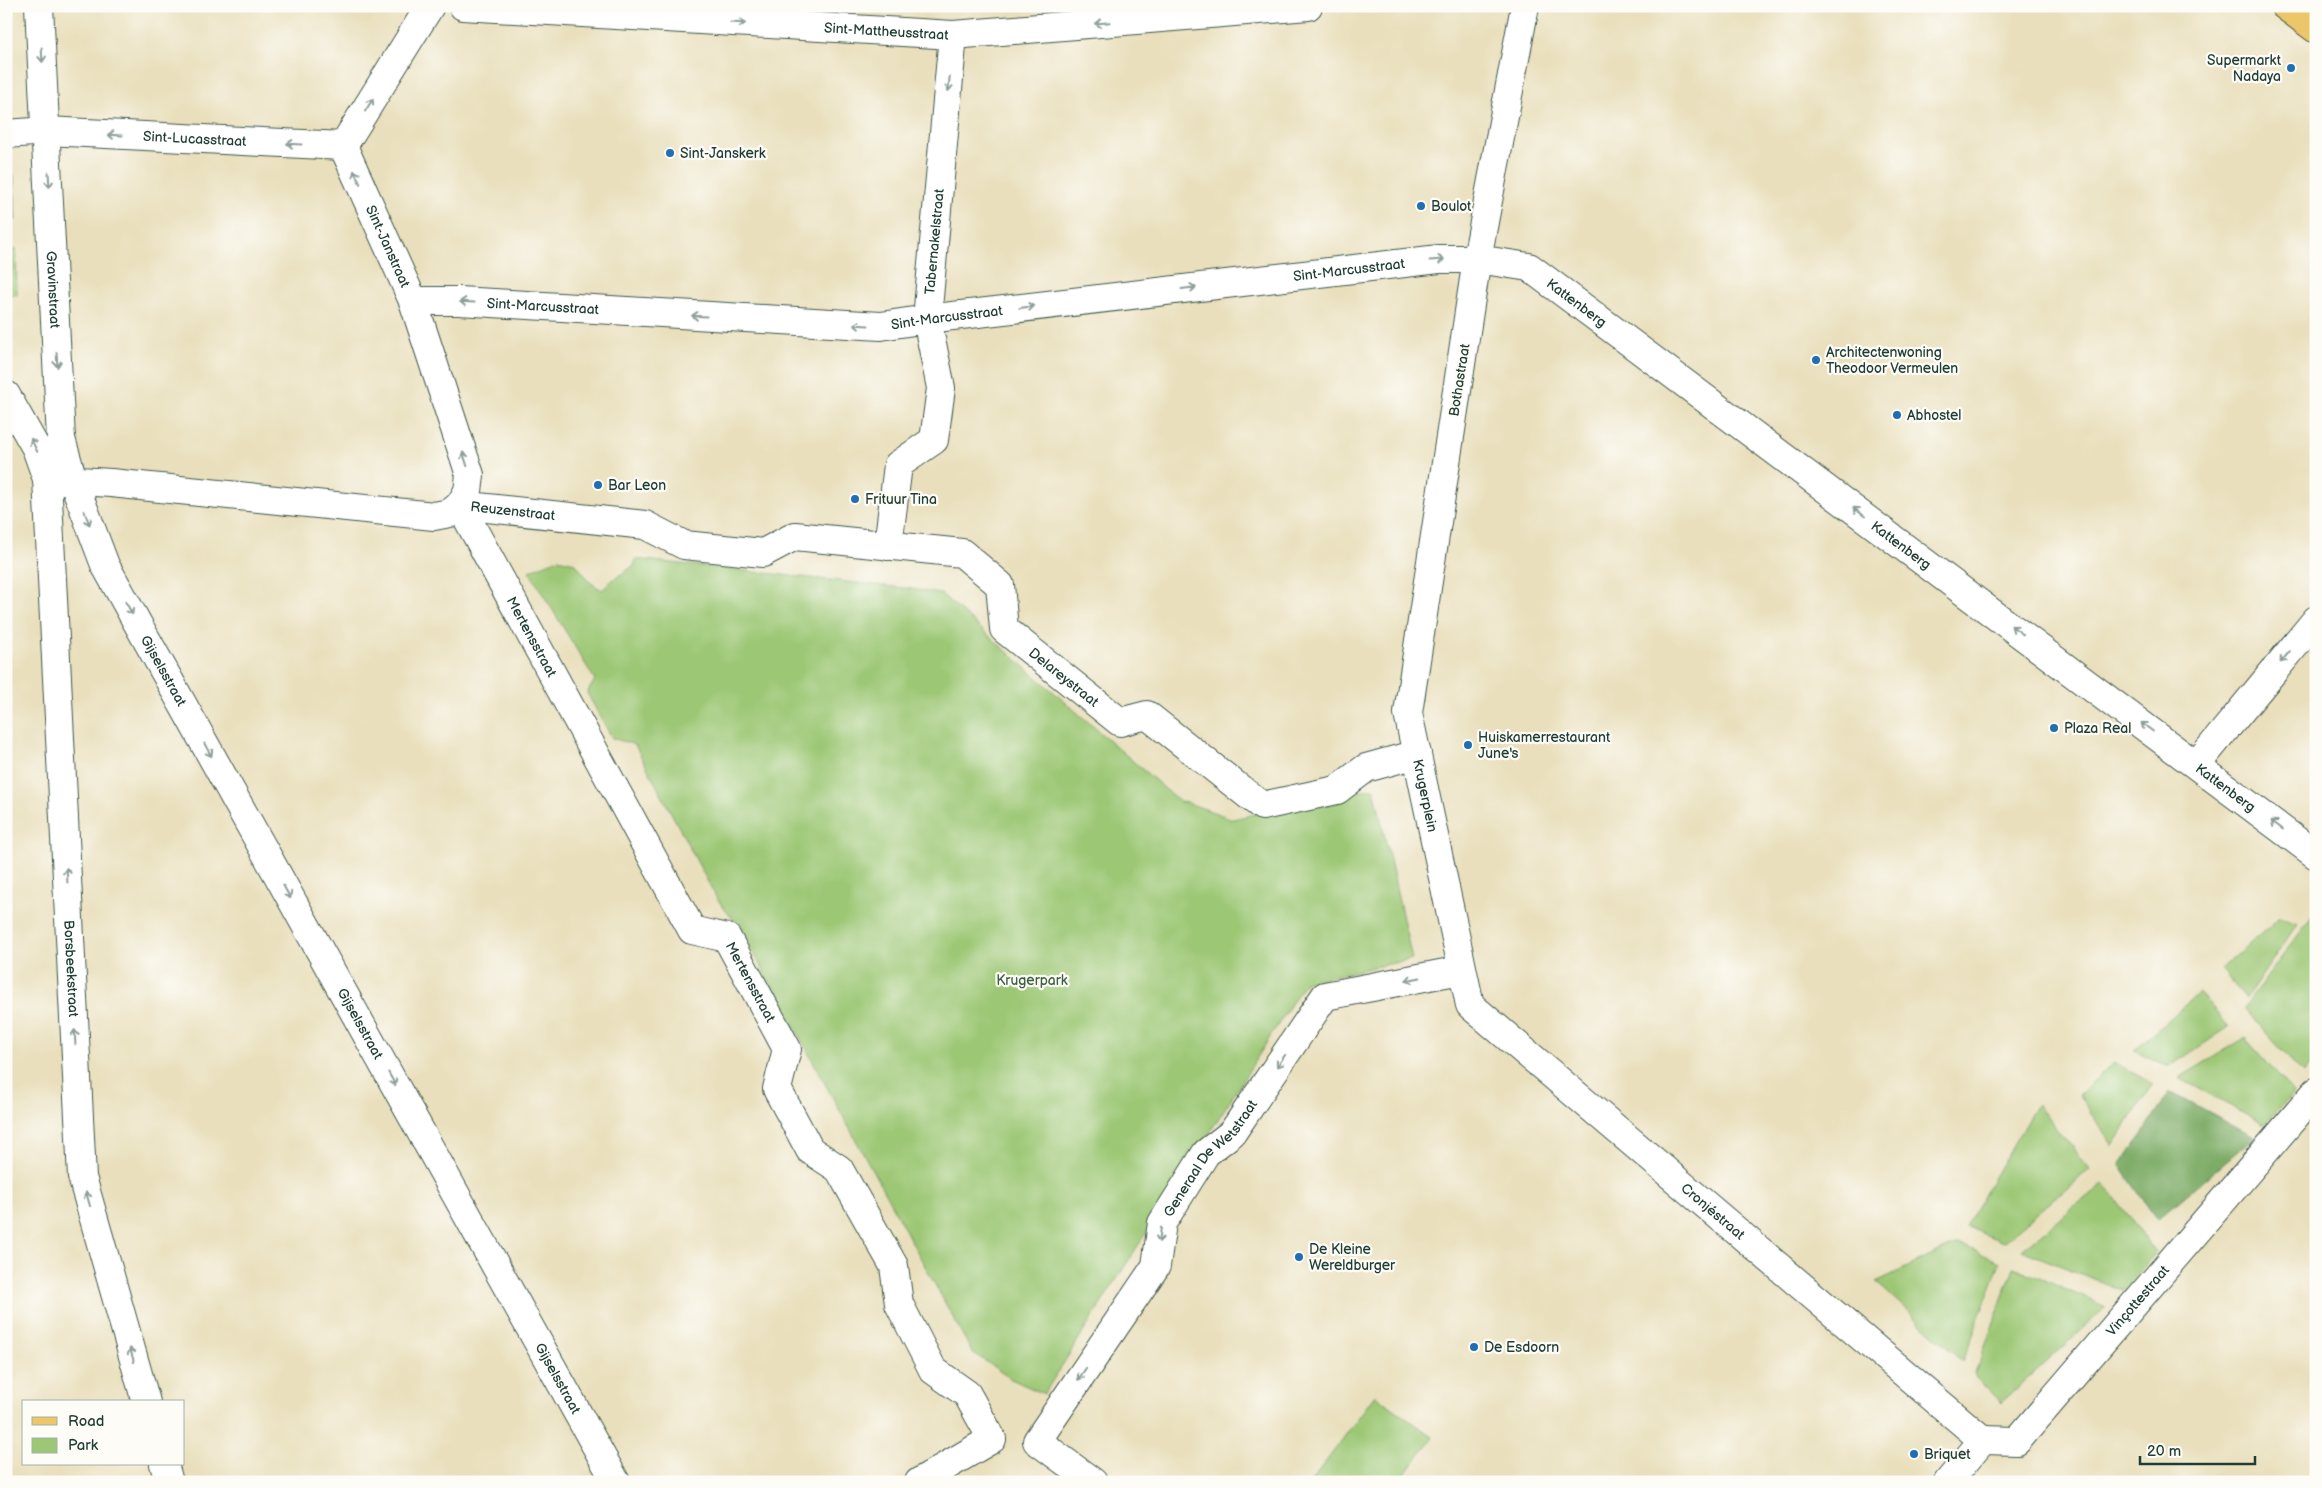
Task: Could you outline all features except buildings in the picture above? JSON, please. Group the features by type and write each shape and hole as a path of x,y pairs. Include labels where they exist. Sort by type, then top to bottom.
{"main road":[{"path":"2285,6 2316,29"}],"street":[{"name":"Gravinstraat","path":"40,6 61,439 60,479 105,565"},
{"path":"343,146 430,6"},
{"name":"Sint-Mattheusstraat","path":"463,6 953,35 1308,6"},
{"name":"Bothastraat","path":"1417,754 1408,713 1477,259 1525,6"},
{"name":"Tabernakelstraat","path":"888,546 898,465 934,440 941,388 927,319 953,35"},
{"name":"Sint-Lucasstraat","path":"6,134 47,131 343,146"},
{"name":"Sint-Janstraat","path":"343,146 413,301 470,475 468,491 460,505"},
{"name":"Sint-Marcusstraat","path":"413,301 468,302 880,326 1439,259 1477,259"},
{"name":"Kattenberg","path":"1477,259 1529,267 2316,855"},
{"path":"6,394 36,448 60,479"},
{"name":"Reuzenstraat","path":"60,479 434,516 450,513 460,505 646,525 684,545 763,553 795,536 888,546"},
{"name":"Borsbeekstraat","path":"60,479 50,526 82,1177 145,1400"},
{"name":"Mertensstraat","path":"460,505 692,930 727,938 787,1049 777,1088 810,1150 839,1169 894,1266 899,1304 933,1370 967,1394 992,1439 919,1482"},
{"name":"Delareystraat","path":"888,546 962,554 1000,585 1004,628 1120,722 1147,715 1262,806"},
{"name":"Gijselsstraat","path":"105,565 616,1482"},
{"path":"2196,764 2316,620"},
{"name":"Krugerplein","path":"1262,806 1336,790 1366,768 1417,754 1461,970"},
{"name":"Cronjéstraat","path":"1461,970 1470,1005 1983,1440"},
{"name":"Generaal De Wetstraat","path":"1093,1482 1037,1441 1156,1266 1162,1223 1201,1159 1232,1133 1325,996 1461,970"},
{"name":"Vinçottestraat","path":"1983,1440 2017,1441 2316,1092"},
{"path":"1948,1482 1983,1440"},
{"path":"165,1466 169,1482"}],"green space":[{"path":"14,175 16,220 6,221 6,179"},
{"path":"16,248 17,295 6,294 6,253"},
{"name":"Krugerpark","path":"558,559 575,563 591,583 602,590 612,580 635,565 635,559 913,589 941,594 1180,802 1233,819 1374,788 1412,959 1305,982 1044,1394 1011,1379 972,1352 741,930 717,899 635,745 612,738 587,693 595,680 529,571"},
{"path":"2316,911 2316,1058 2303,1074 2244,1008"},
{"path":"2280,917 2297,924 2246,999 2221,969"},
{"path":"2199,993 2229,1027 2169,1067 2134,1050"},
{"path":"2245,1038 2294,1093 2265,1124 2179,1078"},
{"path":"2114,1062 2153,1084 2113,1146 2079,1095"},
{"path":"2170,1092 2254,1137 2157,1220 2120,1166"},
{"path":"2037,1104 2090,1169 2003,1242 1965,1226"},
{"path":"2104,1183 2156,1252 2124,1291 2021,1250"},
{"path":"1958,1243 2000,1262 1963,1361 1876,1282"},
{"path":"2014,1267 2106,1307 2001,1403 1974,1376"},
{"path":"1375,1395 1433,1437 1399,1482 1311,1482"}],"place":[{"name":"Supermarkt Nadaya","path":"2291,68"},
{"name":"Sint-Janskerk","path":"670,153"},
{"name":"Boulot","path":"1421,206"},
{"name":"Architectenwoning Theodoor Vermeulen","path":"1816,360"},
{"name":"Abhostel","path":"1897,415"},
{"name":"Bar Leon","path":"598,485"},
{"name":"Frituur Tina","path":"855,499"},
{"name":"Plaza Real","path":"2054,728"},
{"name":"Huiskamerrestaurant June's","path":"1468,745"},
{"name":"De Kleine Wereldburger","path":"1299,1257"},
{"name":"De Esdoorn","path":"1474,1347"},
{"name":"Briquet","path":"1914,1454"}]}
